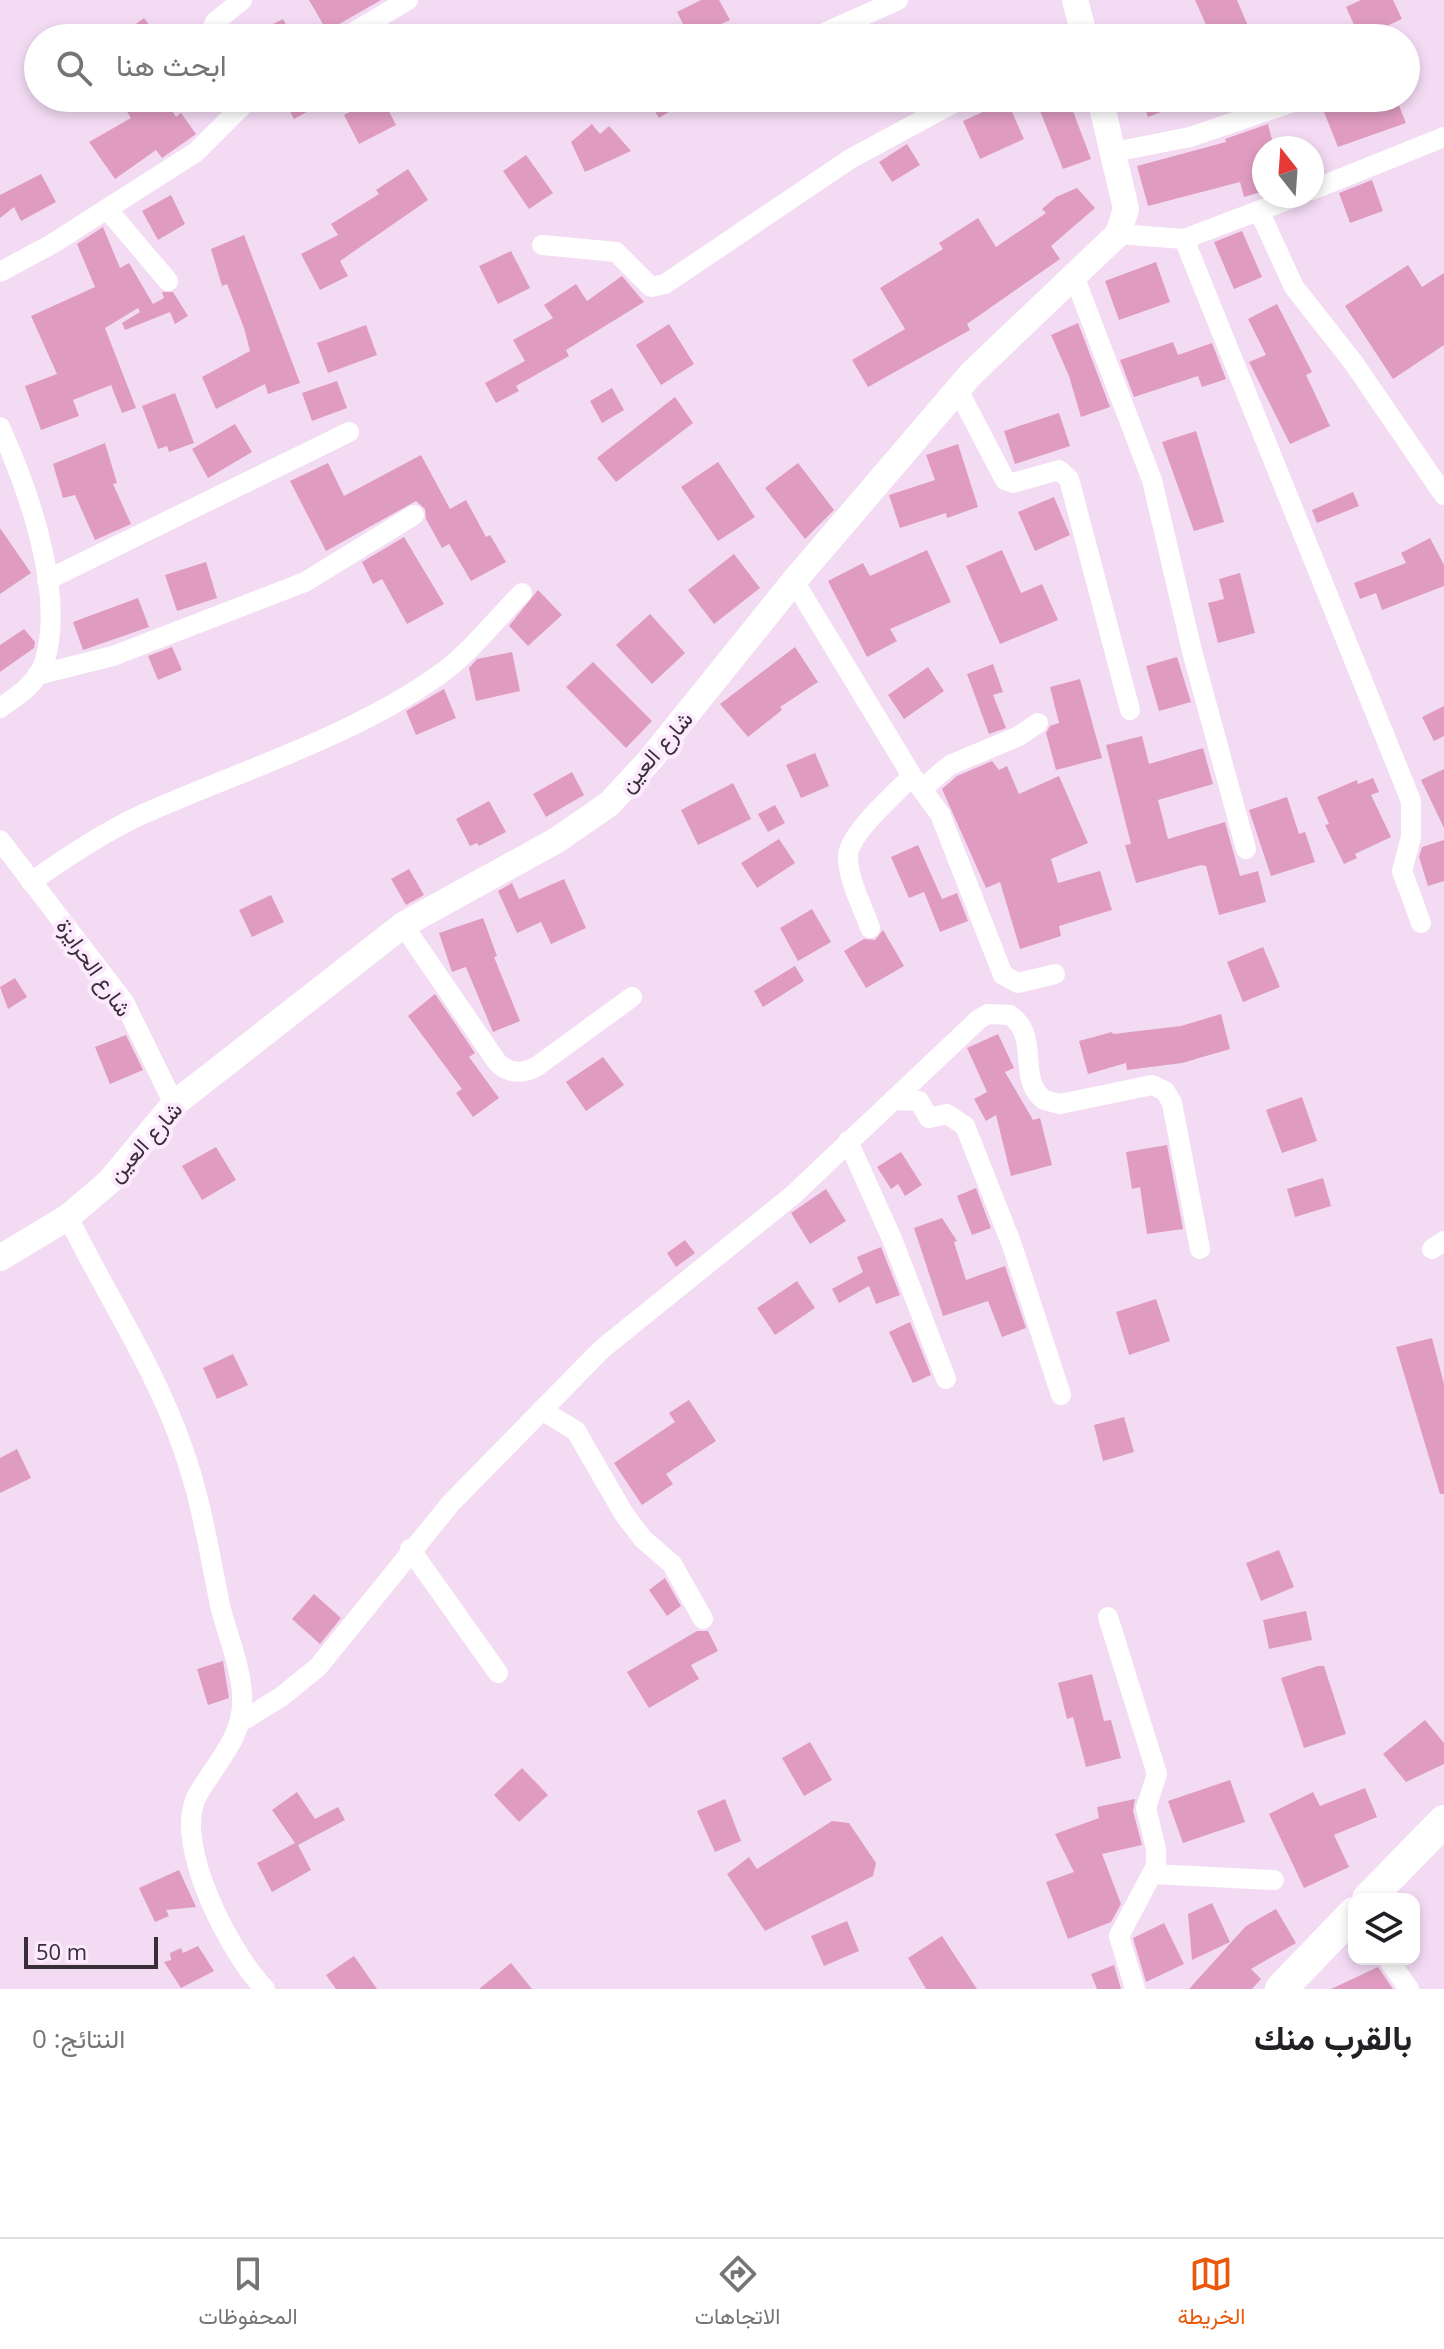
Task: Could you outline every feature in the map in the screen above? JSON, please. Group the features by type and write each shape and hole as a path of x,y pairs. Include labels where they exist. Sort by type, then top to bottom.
{"main road":[{"path":"1374,1893 1444,1821"},
{"path":"1281,1989 1348,1919"}],"street":[{"path":"214,24 242,0"},
{"path":"368,24 408,0"},
{"path":"844,24 898,0"},
{"path":"1075,0 1081,24"},
{"path":"0,272 196,152 236,112"},
{"path":"542,245 616,252 651,287 665,284 850,159 937,112"},
{"path":"1104,112 1126,209 1118,234 1184,239 1271,208"},
{"path":"1114,152 1190,137 1264,112"},
{"path":"1324,185 1444,137"},
{"path":"107,209 168,281"},
{"path":"1260,213 1294,287 1353,362 1444,495"},
{"name":"شارع العين","path":"0,1258 68,1217 110,1181 174,1104 403,925 557,840 609,804 650,760 794,581 958,390 1118,234"},
{"path":"1184,239 1411,801 1411,837 1402,871 1421,923"},
{"path":"1074,276 1152,480 1192,651 1246,849"},
{"path":"958,390 1005,480 1013,483 1050,470 1059,470 1069,479 1130,710"},
{"path":"0,427 37,526 47,580 50,631 45,661 28,689 0,708"},
{"path":"47,580 349,432"},
{"path":"37,675 113,656 305,582 414,515"},
{"path":"794,581 947,828 1003,975 1018,983 1055,974"},
{"path":"31,882 69,855 139,816 357,721 425,684 455,661 522,593"},
{"path":"870,928 849,866 848,850 856,836 918,782 1019,736 1038,723"},
{"name":"شارع الحرايزة","path":"0,840 124,1002 174,1104"},
{"path":"403,925 497,1062 508,1070 522,1072 536,1067 632,997"},
{"path":"242,1721 281,1697 318,1667 410,1549 613,1339 763,1220 979,1019 999,1013 1019,1022 1025,1031 1031,1081 1044,1100 1060,1104 1146,1086 1160,1087 1172,1103 1200,1249"},
{"path":"893,1100 919,1101 929,1118 947,1114 965,1126 1012,1245 1061,1395"},
{"path":"848,1141 887,1227 946,1379"},
{"path":"68,1217 169,1413 192,1472 221,1610 237,1664 242,1721 226,1755 195,1799 190,1833 193,1850 232,1946 265,1989"},
{"path":"542,1410 566,1422 576,1431 624,1514 643,1539 672,1564 703,1619"},
{"path":"410,1549 498,1673"},
{"path":"1108,1617 1157,1767 1157,1781 1146,1808 1156,1849 1153,1874 1119,1936 1135,1989"},
{"path":"1153,1874 1274,1880"},
{"path":"1392,1965 1409,1989"}],"building":[{"path":"309,0 381,0 339,24 323,24"},
{"path":"701,0 719,0 730,20 721,24 683,24 677,12"},
{"path":"1195,0 1237,0 1247,24 1206,24"},
{"path":"1361,0 1393,0 1402,19 1391,24 1354,24 1346,7"},
{"path":"127,112 173,112 176,117 181,113 196,134 162,158 156,150 115,179 89,142 131,118"},
{"path":"290,112 307,112 294,119"},
{"path":"350,112 389,112 396,125 359,144 344,115"},
{"path":"655,112 669,112 659,118"},
{"path":"983,112 1012,112 1024,139 980,159 963,121"},
{"path":"1041,112 1073,112 1091,159 1063,169"},
{"path":"1324,112 1402,112 1406,123 1338,147"},
{"path":"592,124 600,134 609,126 631,151 585,172 571,142"},
{"path":"1268,124 1271,136 1252,136 1252,195 1244,197 1240,182 1148,206 1137,166 1226,142 1225,139"},
{"path":"907,144 920,165 892,182 879,162"},
{"path":"526,155 553,193 529,209 503,171"},
{"path":"408,169 428,200 340,261 348,276 320,290 301,254 338,235 331,224 379,194 376,190"},
{"path":"41,174 56,202 21,221 14,207 0,218 0,195"},
{"path":"1372,180 1383,211 1350,223 1339,193"},
{"path":"1077,188 1095,208 1051,246 1060,259 967,324 970,330 868,387 852,360 905,329 880,288 943,249 939,243 978,218 996,247 1046,213 1042,209 1056,197"},
{"path":"171,195 185,224 158,240 142,211"},
{"path":"103,227 120,268 129,263 153,304 164,298 162,292 173,292 188,316 175,324 170,312 125,330 122,323 140,312 138,308 105,328 136,408 122,413 111,385 73,400 79,416 41,430 25,386 57,374 31,316 95,287 77,244"},
{"path":"1242,231 1262,277 1234,289 1214,242"},
{"path":"244,235 300,383 268,394 265,384 216,409 202,377 250,351 227,284 222,286 211,249"},
{"path":"511,251 530,288 498,304 479,266"},
{"path":"1156,262 1170,302 1119,320 1105,281"},
{"path":"1408,265 1422,287 1444,273 1444,345 1393,379 1345,306"},
{"path":"622,276 644,302 566,350 569,356 516,386 519,391 496,403 485,383 525,361 513,340 553,318 544,305 576,284 587,301"},
{"path":"1277,304 1312,372 1306,375 1330,426 1290,444 1249,362 1266,355 1248,319"},
{"path":"1078,323 1110,407 1081,417 1069,376 1051,335"},
{"path":"669,324 694,364 661,385 636,345"},
{"path":"366,325 377,355 328,373 317,343"},
{"path":"1173,342 1178,355 1212,343 1226,379 1202,387 1198,376 1134,397 1120,360"},
{"path":"337,381 347,408 312,421 302,393"},
{"path":"612,388 624,410 602,423 590,401"},
{"path":"175,393 194,443 169,452 167,446 158,449 142,406"},
{"path":"675,397 693,423 616,482 597,458"},
{"path":"1059,413 1070,446 1015,464 1004,431"},
{"path":"235,424 252,452 208,478 192,449"},
{"path":"1196,431 1224,522 1194,531 1162,442"},
{"path":"105,443 117,483 113,484 131,524 95,540 75,495 63,498 53,464"},
{"path":"958,444 978,507 947,518 946,513 900,528 889,495 935,480 926,455"},
{"path":"421,455 450,509 466,500 486,537 490,535 506,562 471,581 449,544 442,548 426,519 425,509 416,501 326,551 290,481 328,463 344,496"},
{"path":"718,462 755,517 718,541 681,487"},
{"path":"798,463 834,510 805,539 765,488"},
{"path":"1353,492 1359,506 1317,523 1312,510"},
{"path":"1054,497 1070,535 1035,551 1018,512"},
{"path":"0,528 31,573 0,594"},
{"path":"404,537 444,604 407,624 382,579 373,584 362,562"},
{"path":"1430,538 1444,565 1444,586 1382,610 1376,593 1360,599 1354,583 1406,563 1401,553"},
{"path":"927,550 951,602 890,629 897,641 867,657 828,581 863,563 870,576"},
{"path":"1002,550 1021,593 1042,584 1058,620 1000,644 966,566"},
{"path":"734,554 760,588 714,624 688,590"},
{"path":"206,562 217,598 177,611 165,575"},
{"path":"1240,573 1255,633 1218,643 1208,603 1224,599 1219,579"},
{"path":"538,590 562,615 528,646 509,626"},
{"path":"138,598 149,627 83,650 73,622"},
{"path":"650,614 685,653 652,684 616,645"},
{"path":"24,629 35,642 34,648 0,672 0,645"},
{"path":"172,647 182,670 158,680 148,656"},
{"path":"795,647 818,682 780,707 782,710 748,737 720,704"},
{"path":"512,652 520,691 476,701 469,668 477,659"},
{"path":"1177,657 1191,702 1159,711 1146,666"},
{"path":"593,662 652,721 626,748 566,687"},
{"path":"993,664 1003,692 993,695 1006,728 989,734 967,674"},
{"path":"928,667 944,691 904,719 888,695"},
{"path":"1080,679 1102,758 1056,770 1046,733 1050,726 1059,723 1050,687"},
{"path":"444,689 456,718 416,735 406,711"},
{"path":"1444,706 1444,736 1434,741 1422,717"},
{"path":"1142,736 1149,764 1203,748 1213,784 1158,800 1168,839 1225,822 1240,876 1258,871 1266,902 1219,915 1206,866 1201,865 1136,883 1125,845 1131,844 1106,745"},
{"path":"815,753 829,786 801,798 786,765"},
{"path":"992,761 999,770 1007,766 1019,794 1059,776 1088,843 1051,859 1058,883 1100,871 1112,910 1059,926 1061,936 1020,949 1000,882 986,888 942,789 957,776"},
{"path":"1444,769 1444,828 1421,780"},
{"path":"572,772 584,795 546,817 533,794"},
{"path":"1373,778 1379,792 1371,795 1391,837 1355,854 1357,858 1344,864 1325,825 1329,824 1317,797 1357,780 1358,784"},
{"path":"733,783 751,819 698,845 681,810"},
{"path":"1287,797 1299,834 1305,832 1315,862 1271,876 1249,810"},
{"path":"489,801 506,832 479,846 477,843 470,846 456,819"},
{"path":"775,805 785,823 768,832 758,814"},
{"path":"779,839 795,863 757,888 741,863"},
{"path":"1444,840 1444,881 1428,886 1419,857 1422,847"},
{"path":"918,845 942,899 957,893 968,921 940,932 924,892 909,898 891,857"},
{"path":"409,869 424,895 406,905 391,879"},
{"path":"564,879 586,928 551,944 541,922 517,933 498,891 512,883 519,899"},
{"path":"271,895 284,922 252,937 239,910"},
{"path":"812,909 831,942 798,961 780,928"},
{"path":"483,918 497,956 494,957 520,1021 493,1032 466,967 452,972 439,933"},
{"path":"883,930 904,966 866,988 844,951 864,939 875,940"},
{"path":"1263,947 1280,987 1243,1002 1227,962"},
{"path":"795,966 804,981 763,1007 754,991"},
{"path":"15,978 27,997 8,1009 0,987"},
{"path":"435,994 475,1053 469,1057 499,1098 473,1117 456,1093 462,1089 408,1016"},
{"path":"1221,1014 1230,1049 1182,1063 1127,1070 1126,1063 1088,1074 1079,1041 1112,1032 1181,1026"},
{"path":"998,1034 1014,1068 1005,1072 1033,1120 1040,1118 1052,1165 1011,1176 996,1115 986,1121 974,1099 987,1092 967,1048"},
{"path":"126,1035 143,1070 110,1084 95,1047"},
{"path":"603,1057 624,1085 586,1111 566,1082"},
{"path":"1302,1097 1317,1141 1282,1153 1266,1110"},
{"path":"1167,1145 1183,1229 1147,1234 1140,1187 1132,1189 1126,1152"},
{"path":"216,1147 236,1180 202,1200 182,1166"},
{"path":"901,1152 922,1185 905,1196 898,1184 891,1189 877,1167"},
{"path":"1323,1178 1331,1206 1295,1217 1287,1189"},
{"path":"976,1188 991,1228 972,1235 957,1196"},
{"path":"826,1189 846,1221 810,1244 791,1213"},
{"path":"942,1218 957,1241 954,1242 966,1280 1005,1266 1026,1328 1002,1337 988,1301 943,1316 914,1228"},
{"path":"685,1240 695,1253 676,1267 667,1253"},
{"path":"881,1247 900,1295 876,1304 869,1286 839,1303 832,1289 863,1272 857,1257"},
{"path":"797,1281 815,1308 775,1335 757,1308"},
{"path":"1156,1299 1170,1341 1129,1355 1116,1312"},
{"path":"910,1322 931,1375 913,1383 889,1332"},
{"path":"1432,1338 1444,1384 1444,1494 1440,1494 1396,1347"},
{"path":"233,1354 248,1385 217,1399 203,1368"},
{"path":"689,1400 716,1441 666,1474 673,1484 642,1505 614,1463 675,1422 669,1413"},
{"path":"1124,1417 1134,1452 1103,1461 1094,1425"},
{"path":"17,1449 31,1478 0,1493 0,1458"},
{"path":"1279,1550 1294,1587 1261,1601 1246,1563"},
{"path":"665,1578 681,1606 667,1616 649,1590"},
{"path":"314,1594 341,1618 320,1644 292,1619"},
{"path":"1306,1611 1312,1640 1269,1649 1263,1620"},
{"path":"697,1631 708,1631 718,1651 691,1665 699,1679 649,1708 627,1672"},
{"path":"223,1661 229,1698 208,1705 197,1669"},
{"path":"1324,1666 1346,1734 1304,1748 1281,1678"},
{"path":"1092,1674 1104,1721 1111,1720 1121,1758 1086,1767 1073,1717 1067,1719 1058,1683"},
{"path":"1425,1720 1444,1743 1444,1764 1406,1782 1383,1754"},
{"path":"810,1742 832,1780 804,1796 782,1758"},
{"path":"522,1768 548,1795 519,1822 494,1795"},
{"path":"1230,1780 1245,1822 1183,1843 1168,1801"},
{"path":"1365,1788 1377,1817 1334,1835 1349,1867 1304,1888 1269,1814 1313,1792 1320,1806"},
{"path":"297,1792 315,1819 338,1807 345,1820 298,1845 311,1870 272,1892 257,1863 295,1843 272,1810"},
{"path":"725,1799 741,1841 715,1852 697,1811"},
{"path":"1135,1799 1133,1811 1142,1845 1102,1854 1121,1904 1111,1922 1068,1939 1046,1882 1074,1872 1055,1834 1099,1818 1097,1807"},
{"path":"832,1821 849,1823 876,1863 873,1876 765,1931 727,1874 749,1857 757,1869"},
{"path":"179,1870 196,1907 166,1910 169,1916 155,1922 139,1888"},
{"path":"1212,1903 1230,1942 1192,1960 1188,1914"},
{"path":"1276,1909 1296,1943 1251,1969 1261,1979 1252,1989 1189,1989 1246,1926"},
{"path":"847,1921 859,1951 824,1966 811,1936"},
{"path":"1164,1923 1184,1964 1146,1982 1133,1938"},
{"path":"942,1936 977,1989 926,1989 908,1958"},
{"path":"198,1946 214,1971 181,1988 164,1962 171,1960 170,1953 181,1948 183,1953"},
{"path":"354,1956 377,1989 336,1989 326,1975"},
{"path":"511,1963 532,1989 479,1989"},
{"path":"1114,1965 1121,1989 1097,1989 1091,1974"},
{"path":"1378,1967 1393,1989 1331,1989"}]}
